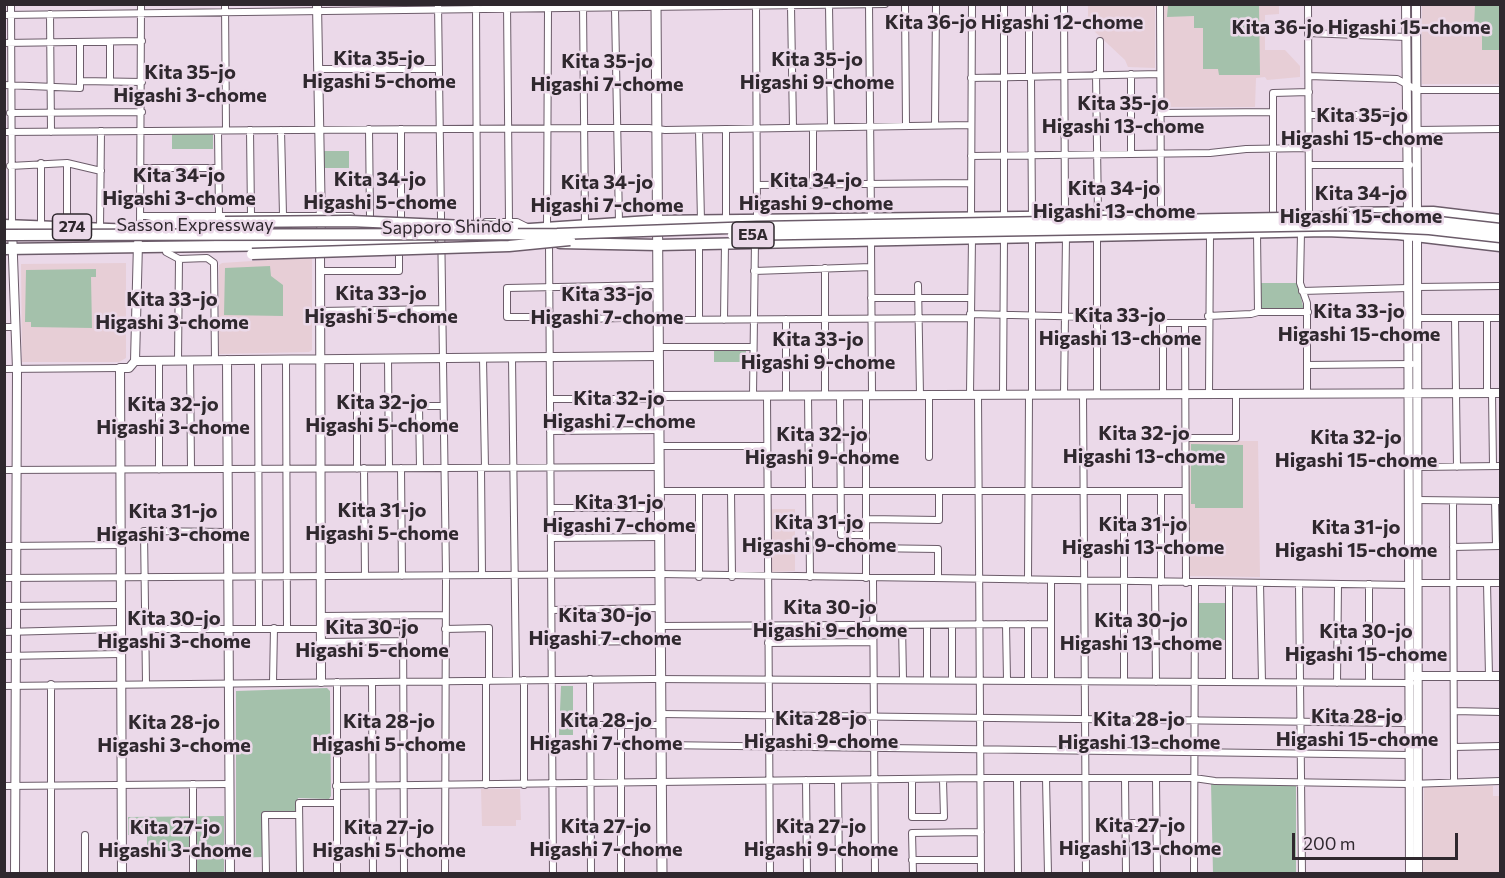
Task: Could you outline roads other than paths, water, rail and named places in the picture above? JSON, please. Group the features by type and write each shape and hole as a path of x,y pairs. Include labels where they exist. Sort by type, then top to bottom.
{"highway":[{"name":"Sapporo Shindo","path":"8,225 140,229 242,237 321,230 420,230 441,226 552,231 585,225 726,220 1413,211 1500,220"},
{"name":"Sasson Expressway","path":"4,235 552,231 1341,217 1420,220 1500,229"},
{"path":"140,229 151,224 222,218 496,226 552,231"},
{"name":"Sasson Expressway","path":"4,241 590,238 1330,225 1429,229 1500,237"},
{"name":"Sapporo Shindo","path":"9,249 339,244 441,249 549,243 658,245 1301,232 1413,236 1500,246"},
{"path":"204,247 214,253 252,254 509,246 590,238"}],"main road":[{"path":"656,6 662,873"}],"street":[{"path":"11,4 8,15 7,43 10,113 7,132 10,166 8,225 15,292 16,369 15,470 9,546 9,656 14,686 15,873"},
{"path":"4,369 129,368 135,361 137,246 141,216 142,168 141,4"},
{"path":"184,4 184,12"},
{"path":"222,218 218,168 222,130 225,4"},
{"path":"8,15 225,13 317,8 583,7 615,9 656,6 885,4"},
{"path":"905,4 906,126"},
{"path":"935,126 936,4"},
{"path":"971,218 972,4"},
{"path":"1004,4 1004,217"},
{"path":"1029,4 1032,217"},
{"path":"1064,4 1066,235 1064,394"},
{"path":"1160,4 1161,215"},
{"path":"1308,4 1309,213"},
{"path":"1406,4 1407,165 1413,211"},
{"path":"1416,4 1417,165 1413,211 1413,393 1414,680 1419,782 1418,873"},
{"path":"869,5 872,318 866,548 873,625 875,873"},
{"path":"753,395 758,129 756,6"},
{"path":"790,6 793,128"},
{"path":"830,6 831,127"},
{"path":"583,7 585,225"},
{"path":"317,8 321,230 319,469 321,682"},
{"path":"438,8 446,575 445,873"},
{"path":"476,8 477,222"},
{"path":"507,8 509,222"},
{"path":"545,8 552,231"},
{"path":"615,9 618,223"},
{"path":"50,14 51,132"},
{"path":"1308,33 1406,37"},
{"path":"7,43 142,41"},
{"path":"1098,216 1096,154 1100,41"},
{"path":"7,85 80,88 80,42"},
{"path":"110,42 110,81"},
{"path":"318,69 439,69"},
{"path":"1131,74 1131,154"},
{"path":"971,78 1160,74"},
{"path":"1309,76 1397,79 1417,90 1500,90"},
{"path":"80,81 142,82"},
{"path":"1274,214 1273,93 1309,92"},
{"path":"10,113 142,112"},
{"path":"1161,113 1273,112"},
{"path":"1309,115 1407,115"},
{"path":"7,132 509,128 699,130 971,125"},
{"path":"813,128 813,184"},
{"path":"369,129 370,217"},
{"path":"401,129 401,219"},
{"path":"726,129 726,220"},
{"path":"1417,130 1500,129"},
{"path":"250,130 251,215"},
{"path":"280,130 283,215"},
{"path":"699,130 701,221"},
{"path":"100,228 101,131"},
{"path":"971,156 1161,154 1309,148"},
{"path":"41,163 42,226"},
{"path":"10,166 67,163 101,171"},
{"path":"67,163 67,226"},
{"path":"1309,165 1417,165"},
{"path":"142,168 218,168"},
{"path":"757,185 971,183"},
{"path":"141,216 370,217 401,219 420,230"},
{"path":"441,226 477,222 517,222 529,229"},
{"path":"1301,232 1300,283 1308,312 1307,394"},
{"path":"1257,233 1258,312"},
{"path":"1209,394 1210,234"},
{"path":"1029,580 1032,236"},
{"path":"1097,236 1097,394"},
{"path":"1003,394 1004,237"},
{"path":"972,238 970,316 980,625 981,873"},
{"path":"549,243 553,680 552,873"},
{"path":"724,320 725,243"},
{"path":"339,244 348,254 399,254 441,249"},
{"path":"699,244 699,319"},
{"path":"165,246 166,252 179,259 207,258 214,263 215,360"},
{"path":"320,271 399,271 399,254"},
{"path":"178,360 179,259"},
{"path":"754,271 872,267"},
{"path":"825,268 825,395"},
{"path":"658,285 507,288 507,317 754,320 920,319 1004,315 1097,317"},
{"path":"918,285 920,394"},
{"path":"1302,291 1500,286"},
{"path":"1413,287 1418,318 1413,364"},
{"path":"4,292 15,292"},
{"path":"871,298 970,298"},
{"path":"320,311 442,309"},
{"path":"1163,394 1163,323 1185,323 1258,312 1308,312"},
{"path":"1418,318 1500,318"},
{"path":"1455,318 1456,467"},
{"path":"1418,467 1497,466 1487,318"},
{"path":"786,319 786,395"},
{"path":"1185,323 1186,583"},
{"path":"4,327 16,327"},
{"path":"135,361 512,358 753,347"},
{"path":"482,575 483,358"},
{"path":"512,358 516,681"},
{"path":"286,359 287,628"},
{"path":"357,359 365,576"},
{"path":"388,359 388,468"},
{"path":"159,360 159,470"},
{"path":"190,360 191,469"},
{"path":"227,360 230,873"},
{"path":"258,360 259,628"},
{"path":"1307,365 1413,364"},
{"path":"120,368 122,873"},
{"path":"1413,393 1418,467 1414,584"},
{"path":"550,399 869,394 1493,393"},
{"path":"929,394 929,457"},
{"path":"1083,394 1086,873"},
{"path":"1184,438 1236,438 1236,394"},
{"path":"767,395 770,873"},
{"path":"808,395 810,578"},
{"path":"840,395 841,535 866,535"},
{"path":"420,468 419,406 443,406"},
{"path":"550,431 659,430"},
{"path":"659,446 767,446"},
{"path":"4,470 660,467"},
{"path":"400,468 402,576"},
{"path":"659,490 1184,491"},
{"path":"699,491 699,577"},
{"path":"731,491 732,577"},
{"path":"866,519 939,520 939,491"},
{"path":"1124,491 1124,681"},
{"path":"1156,682 1161,491"},
{"path":"1418,501 1498,501 1498,546 1453,547"},
{"path":"1453,501 1454,781"},
{"path":"551,508 660,508"},
{"path":"146,684 144,531 227,532"},
{"path":"551,538 660,537"},
{"path":"9,546 121,545"},
{"path":"866,548 938,549 938,578"},
{"path":"9,578 660,574 699,577 938,578 1186,583 1500,583"},
{"path":"1051,580 1051,681"},
{"path":"1194,873 1195,583"},
{"path":"1229,583 1229,682"},
{"path":"1260,583 1262,682"},
{"path":"1487,583 1489,676"},
{"path":"1299,584 1302,873"},
{"path":"1337,683 1338,584"},
{"path":"1369,683 1370,584"},
{"path":"9,606 120,605"},
{"path":"552,610 660,609"},
{"path":"321,616 445,615"},
{"path":"403,616 404,873"},
{"path":"1006,624 1006,680"},
{"path":"1028,624 1028,681"},
{"path":"660,626 1050,624"},
{"path":"902,625 903,679"},
{"path":"927,625 927,680"},
{"path":"952,625 952,680"},
{"path":"273,682 274,628"},
{"path":"445,629 489,628 486,785"},
{"path":"9,632 120,629"},
{"path":"145,629 321,629"},
{"path":"321,642 403,641"},
{"path":"552,642 660,641"},
{"path":"768,643 873,642"},
{"path":"9,656 120,654"},
{"path":"4,686 590,679 1369,683 1454,676 1500,676"},
{"path":"590,679 591,873"},
{"path":"524,680 524,785"},
{"path":"1410,873 1409,723 1414,680"},
{"path":"337,682 337,873"},
{"path":"372,682 373,873"},
{"path":"51,684 51,873"},
{"path":"1454,711 1500,712"},
{"path":"661,714 1409,723"},
{"path":"590,725 661,725"},
{"path":"621,725 621,873"},
{"path":"661,744 1409,755"},
{"path":"1454,747 1500,746"},
{"path":"336,786 591,785 980,778 1086,780 1194,778 1215,781 1409,784 1500,781"},
{"path":"1017,778 1018,873"},
{"path":"1046,778 1048,873"},
{"path":"1125,779 1126,873"},
{"path":"1156,779 1157,873"},
{"path":"806,780 807,873"},
{"path":"838,780 838,873"},
{"path":"912,780 912,817 944,817 943,780"},
{"path":"193,784 193,873"},
{"path":"4,786 229,784"},
{"path":"300,873 299,802 337,803"},
{"path":"266,873 265,815 299,815"},
{"path":"1126,823 1156,823"},
{"path":"913,873 912,833 981,832"},
{"path":"85,835 85,873"},
{"path":"912,860 981,860"}],"district":[{"name":"Kita 36-jo Higashi 12-chome","path":"1014,22"},
{"name":"Kita 36-jo Higashi 15-chome","path":"1361,27"},
{"name":"Kita 35-jo Higashi 5-chome","path":"379,70"},
{"name":"Kita 35-jo Higashi 9-chome","path":"817,70"},
{"name":"Kita 35-jo Higashi 7-chome","path":"607,72"},
{"name":"Kita 35-jo Higashi 3-chome","path":"190,84"},
{"name":"Kita 35-jo Higashi 13-chome","path":"1123,114"},
{"name":"Kita 35-jo Higashi 15-chome","path":"1362,126"},
{"name":"Kita 34-jo Higashi 3-chome","path":"179,186"},
{"name":"Kita 34-jo Higashi 5-chome","path":"380,190"},
{"name":"Kita 34-jo Higashi 9-chome","path":"816,192"},
{"name":"Kita 34-jo Higashi 7-chome","path":"607,194"},
{"name":"Kita 34-jo Higashi 13-chome","path":"1114,200"},
{"name":"Kita 34-jo Higashi 15-chome","path":"1361,204"},
{"name":"Kita 33-jo Higashi 5-chome","path":"381,304"},
{"name":"Kita 33-jo Higashi 7-chome","path":"607,306"},
{"name":"Kita 33-jo Higashi 3-chome","path":"172,310"},
{"name":"Kita 33-jo Higashi 15-chome","path":"1359,322"},
{"name":"Kita 33-jo Higashi 13-chome","path":"1120,326"},
{"name":"Kita 33-jo Higashi 9-chome","path":"818,350"},
{"name":"Kita 32-jo Higashi 7-chome","path":"619,410"},
{"name":"Kita 32-jo Higashi 5-chome","path":"382,414"},
{"name":"Kita 32-jo Higashi 3-chome","path":"173,416"},
{"name":"Kita 32-jo Higashi 13-chome","path":"1144,444"},
{"name":"Kita 32-jo Higashi 9-chome","path":"822,446"},
{"name":"Kita 32-jo Higashi 15-chome","path":"1356,448"},
{"name":"Kita 31-jo Higashi 7-chome","path":"619,514"},
{"name":"Kita 31-jo Higashi 3-chome","path":"173,522"},
{"name":"Kita 31-jo Higashi 5-chome","path":"382,522"},
{"name":"Kita 31-jo Higashi 9-chome","path":"819,534"},
{"name":"Kita 31-jo Higashi 13-chome","path":"1143,536"},
{"name":"Kita 31-jo Higashi 15-chome","path":"1356,538"},
{"name":"Kita 30-jo Higashi 9-chome","path":"830,618"},
{"name":"Kita 30-jo Higashi 7-chome","path":"605,626"},
{"name":"Kita 30-jo Higashi 3-chome","path":"174,630"},
{"name":"Kita 30-jo Higashi 13-chome","path":"1141,632"},
{"name":"Kita 30-jo Higashi 5-chome","path":"372,638"},
{"name":"Kita 30-jo Higashi 15-chome","path":"1366,642"},
{"name":"Kita 28-jo Higashi 15-chome","path":"1357,728"},
{"name":"Kita 28-jo Higashi 9-chome","path":"821,730"},
{"name":"Kita 28-jo Higashi 13-chome","path":"1139,730"},
{"name":"Kita 28-jo Higashi 5-chome","path":"389,732"},
{"name":"Kita 28-jo Higashi 7-chome","path":"606,732"},
{"name":"Kita 28-jo Higashi 3-chome","path":"174,734"},
{"name":"Kita 27-jo Higashi 13-chome","path":"1140,836"},
{"name":"Kita 27-jo Higashi 3-chome","path":"175,838"},
{"name":"Kita 27-jo Higashi 5-chome","path":"389,838"},
{"name":"Kita 27-jo Higashi 7-chome","path":"606,838"},
{"name":"Kita 27-jo Higashi 9-chome","path":"821,838"}]}
